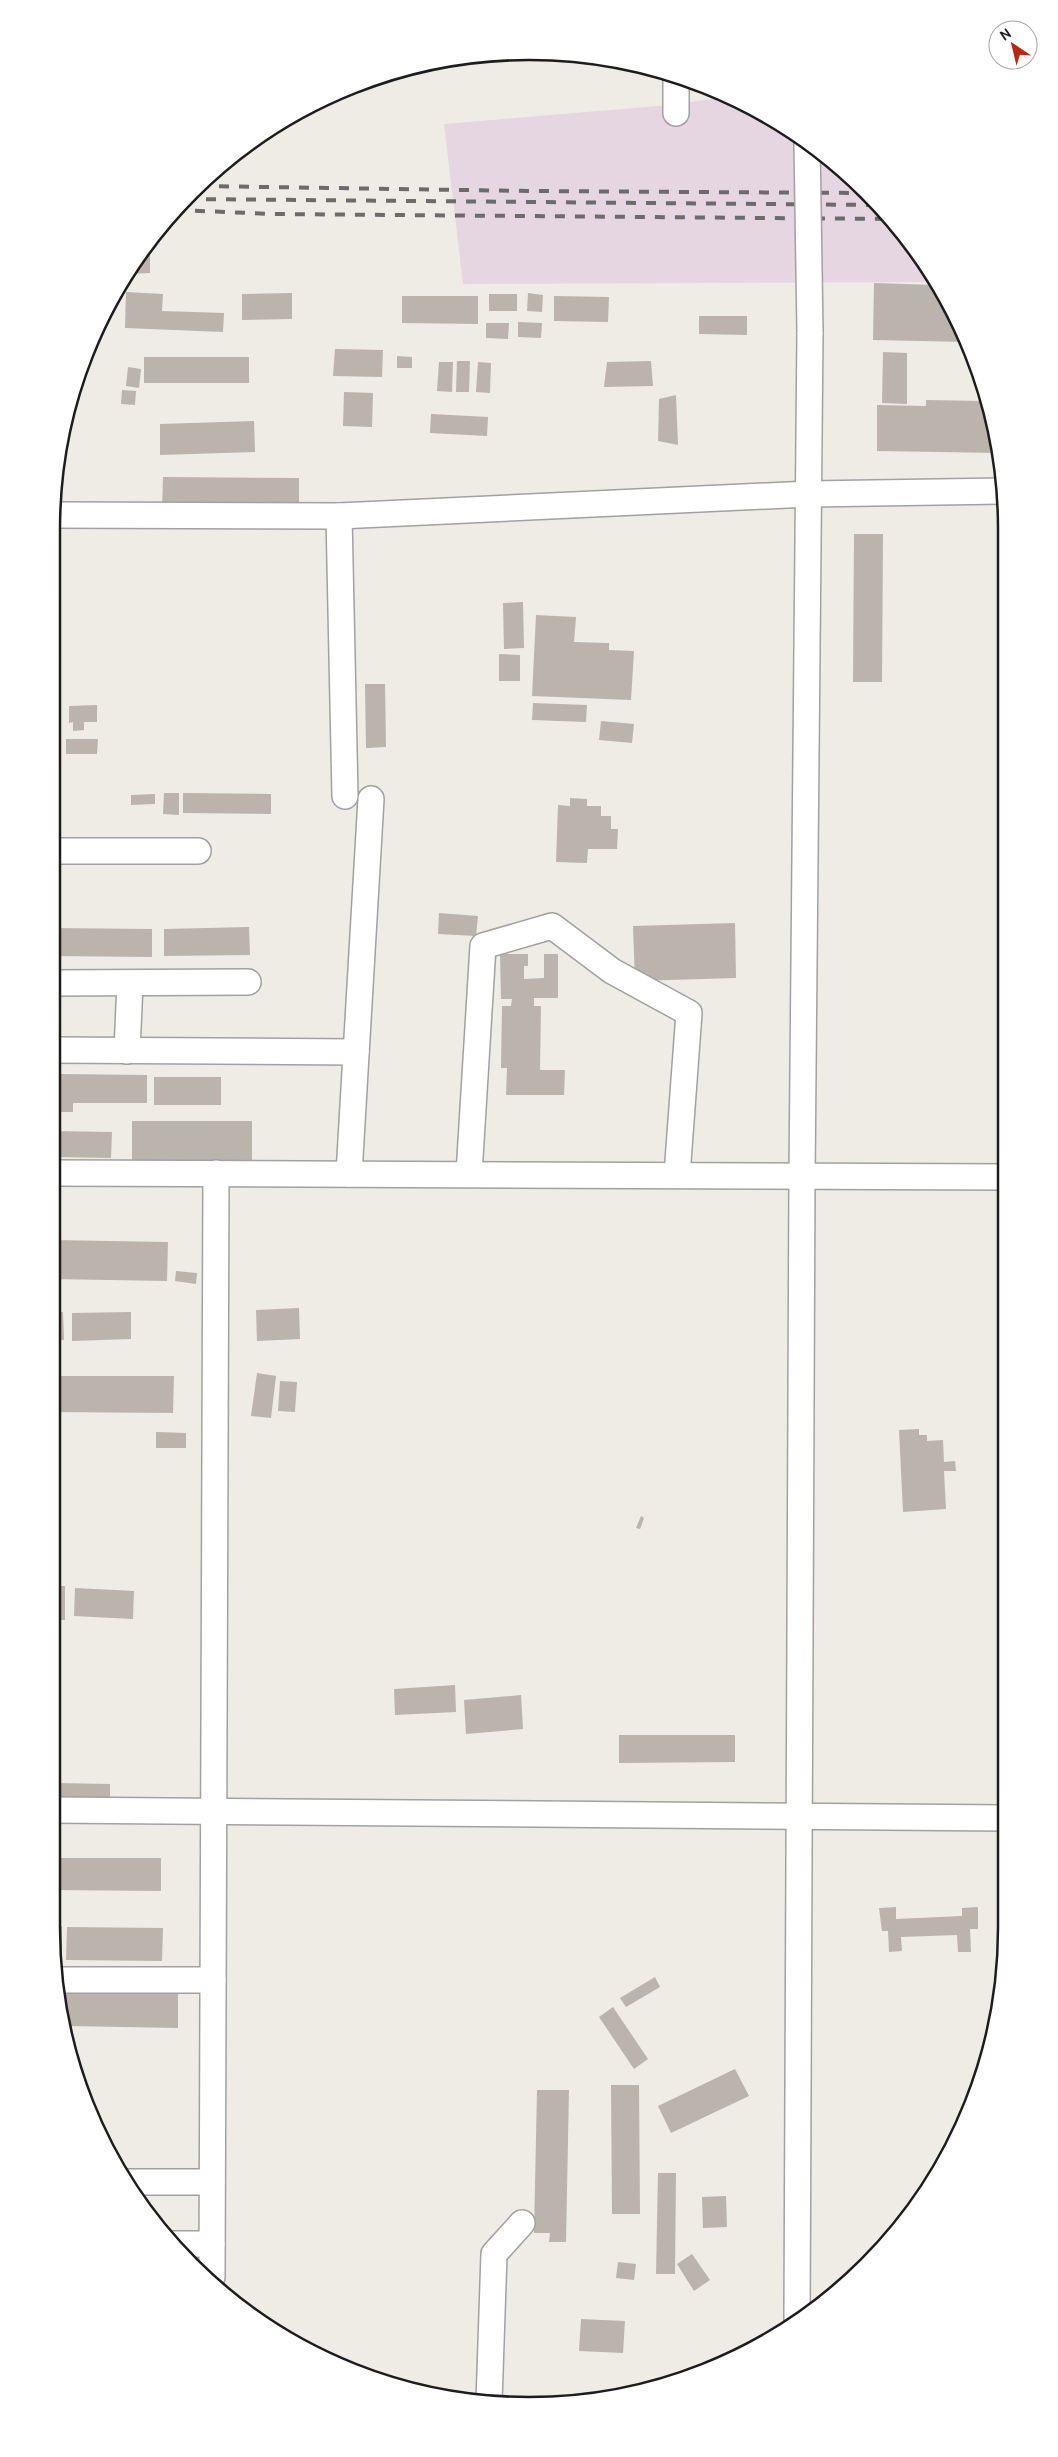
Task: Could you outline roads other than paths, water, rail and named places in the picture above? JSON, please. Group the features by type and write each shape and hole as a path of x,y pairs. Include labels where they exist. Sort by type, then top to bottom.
{"street":[{"path":"676,84 676,113"},
{"path":"797,2313 802,1175 810,332 807,151"},
{"path":"60,515 340,516 809,494 996,491"},
{"path":"340,516 345,796"},
{"path":"350,1174 371,799"},
{"path":"60,851 198,851"},
{"path":"469,1174 483,946 552,926 612,971 689,1013 677,1175"},
{"path":"60,984 248,982"},
{"path":"127,1051 130,983"},
{"path":"60,1050 356,1052"},
{"path":"60,1172 998,1177"},
{"path":"212,2274 216,1173"},
{"path":"60,1810 799,1818 998,1818"},
{"path":"63,1980 213,1980"},
{"path":"135,2182 212,2182"},
{"path":"489,2395 494,2254 522,2223"},
{"path":"182,2244 212,2244"}],"railway":[{"path":"209,186 857,193"},
{"path":"195,199 868,205"},
{"path":"185,210 274,214 881,219"}]}
